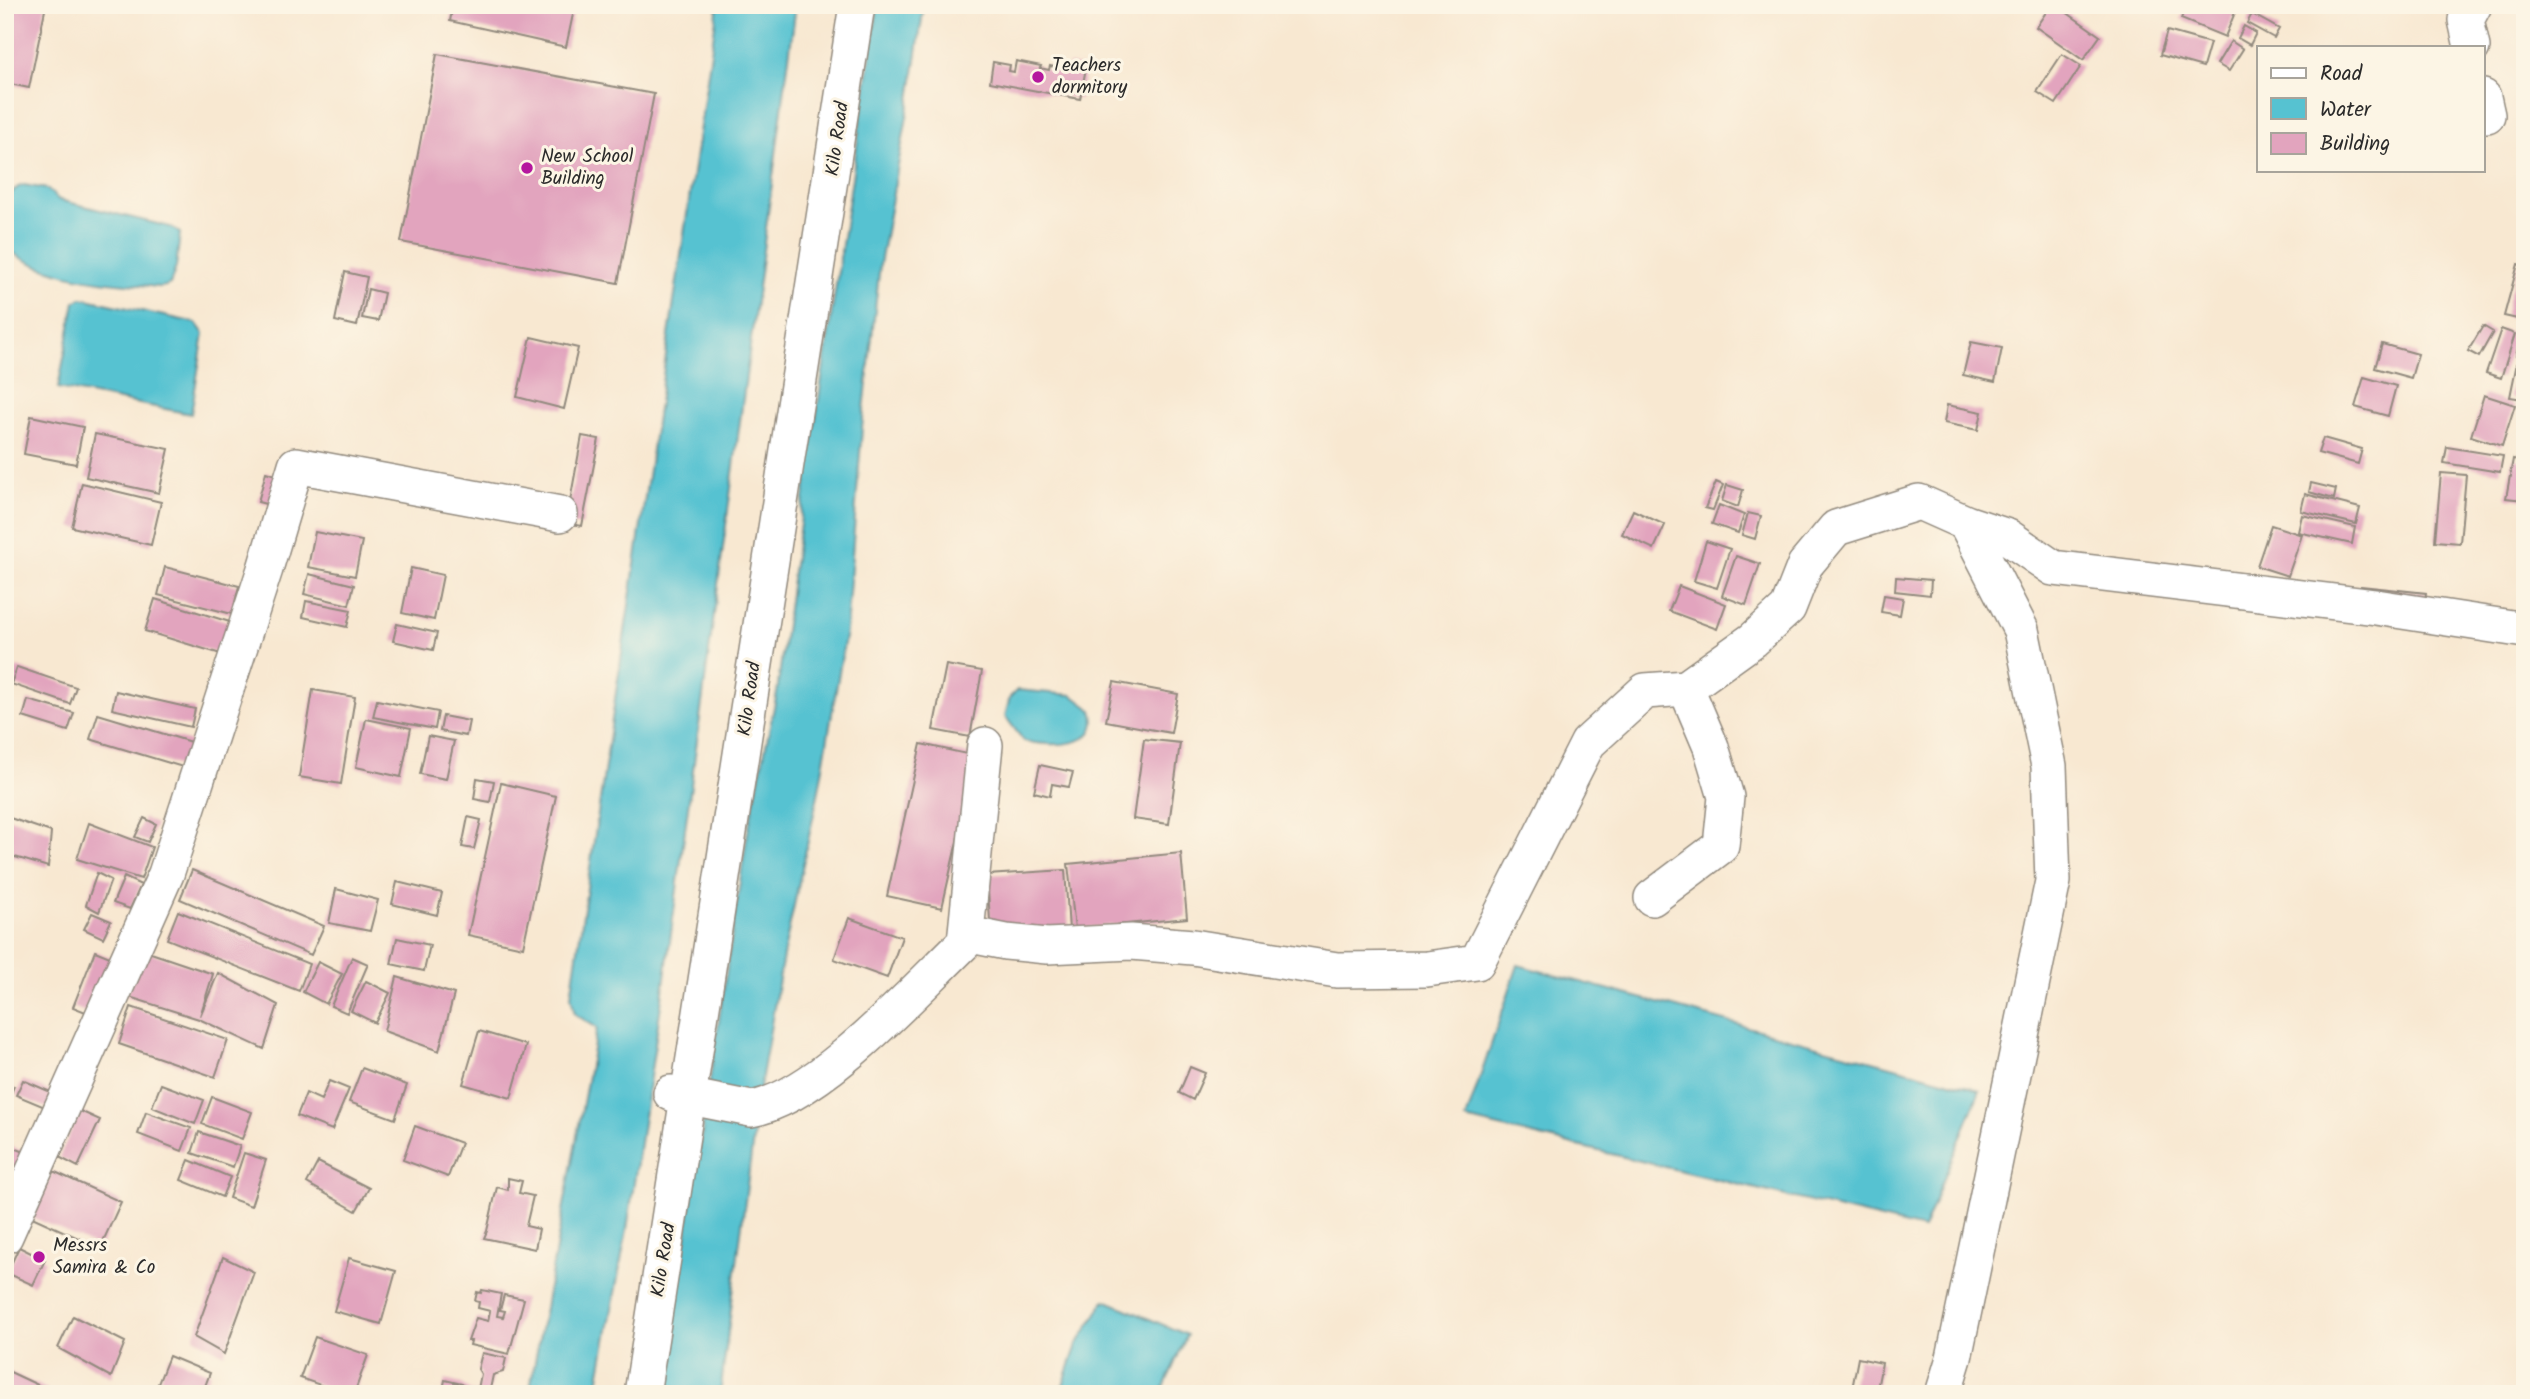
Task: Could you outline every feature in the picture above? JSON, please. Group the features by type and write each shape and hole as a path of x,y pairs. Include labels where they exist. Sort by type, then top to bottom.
{"street":[{"name":"Kilo Road","path":"642,1394 680,1095 837,5"},
{"name":"Kilo Road","path":"624,1394 680,1095 858,5"},
{"path":"2472,46 2466,20 2474,5"},
{"path":"5,1236 166,874 262,579 296,465 560,514"},
{"path":"966,934 1047,946 1132,942 1193,947 1337,970 1427,969 1477,961 1588,743 1646,691 1686,688 1753,640 1788,608 1805,565 1836,528 1919,502 1966,523 2008,537 2053,568 2376,607 2525,629"},
{"path":"1943,1394 1954,1358 2053,881 2049,766 2021,630 1966,523"},
{"path":"1652,898 1721,846 1726,797 1711,747 1686,688"},
{"path":"680,1095 751,1109 764,1107 798,1090 846,1056 965,943 985,745"}],"water":[{"path":"718,5 796,5 665,978 627,1229 596,1394 529,1394 597,1028 575,1014 571,996"},
{"path":"878,5 924,5 910,100 880,264 862,428 846,631 819,790 783,956 759,1093 720,1394 662,1394 747,836 777,693"},
{"path":"24,185 47,189 59,200 170,227 180,233 176,267 170,284 155,287 87,279 51,271 19,257 5,247 5,220 11,194"},
{"path":"82,298 196,323 204,334 191,414 58,388 75,302"},
{"path":"1017,690 1072,695 1092,710 1094,723 1090,732 1083,739 1059,744 1024,741 1005,716 1010,697"},
{"path":"1518,965 1980,1090 1923,1229 1466,1119"},
{"path":"1105,1300 1187,1335 1161,1394 1060,1394 1077,1345"}],"building":[{"path":"5,5 46,5 29,88 5,83"},
{"path":"414,5 431,5 430,10"},
{"path":"453,5 516,5 537,10 538,5 575,5 566,47 450,21"},
{"path":"2051,5 2056,5 2100,36 2083,60 2036,27"},
{"path":"2186,5 2238,5 2225,37 2181,19"},
{"path":"2252,14 2279,29 2274,38 2247,23"},
{"path":"2244,26 2256,33 2250,45 2238,38"},
{"path":"2167,31 2210,43 2203,67 2160,55"},
{"path":"2231,41 2243,49 2229,71 2217,64"},
{"name":"New School Building","path":"437,54 654,94 618,283 401,242"},
{"path":"2062,54 2081,66 2056,104 2037,92"},
{"name":"Teachers dormitory","path":"1016,61 1049,70 1050,66 1068,70 1069,64 1086,68 1080,99 990,82 993,62 1010,65 1009,71 1014,72"},
{"path":"2518,264 2525,266 2525,311 2522,320 2504,316"},
{"path":"345,272 367,277 357,326 335,321"},
{"path":"368,289 384,293 378,321 362,318"},
{"path":"2483,326 2493,332 2479,357 2468,351"},
{"path":"2501,329 2515,334 2501,378 2486,373"},
{"path":"2522,329 2525,329 2525,358 2516,356"},
{"path":"531,337 578,348 564,409 517,397"},
{"path":"1971,342 2002,348 1995,382 1963,375"},
{"path":"2382,344 2418,354 2411,378 2375,368"},
{"path":"2517,363 2525,364 2523,399 2510,397"},
{"path":"2364,377 2396,386 2388,416 2355,407"},
{"path":"2484,395 2515,405 2502,446 2471,436"},
{"path":"1947,405 1982,412 1978,430 1944,423"},
{"path":"31,416 83,427 76,464 24,454"},
{"path":"95,434 169,449 159,493 86,477"},
{"path":"582,436 599,439 582,526 566,523"},
{"path":"2323,438 2362,449 2358,464 2318,453"},
{"path":"2447,447 2503,456 2500,472 2444,463"},
{"path":"2513,459 2525,461 2524,500 2506,498"},
{"path":"266,472 278,476 270,505 258,502"},
{"path":"2441,473 2466,475 2460,543 2435,541"},
{"path":"1716,482 1723,485 1713,510 1705,508"},
{"path":"82,483 161,502 151,545 72,527"},
{"path":"2311,483 2336,489 2334,499 2309,492"},
{"path":"1727,485 1743,490 1738,507 1722,501"},
{"path":"2305,494 2360,508 2356,524 2301,511"},
{"path":"1719,505 1744,515 1738,533 1712,524"},
{"path":"1633,510 1665,525 1654,549 1622,534"},
{"path":"1748,513 1761,516 1755,539 1742,535"},
{"path":"2302,515 2355,527 2352,544 2298,532"},
{"path":"2271,525 2302,535 2288,576 2257,566"},
{"path":"315,532 362,541 355,576 308,567"},
{"path":"1706,541 1730,549 1717,588 1694,581"},
{"path":"1736,556 1760,564 1746,605 1722,596"},
{"path":"165,567 239,586 232,614 158,595"},
{"path":"411,568 443,575 434,620 402,613"},
{"path":"309,574 354,585 349,605 304,594"},
{"path":"1896,577 1931,580 1930,595 1895,591"},
{"path":"1679,586 1726,604 1717,629 1669,611"},
{"path":"2361,586 2426,593 2424,607 2360,600"},
{"path":"1884,595 1903,598 1900,615 1881,612"},
{"path":"155,599 233,623 224,655 145,631"},
{"path":"306,601 351,610 347,627 303,617"},
{"path":"397,624 437,633 433,650 393,641"},
{"path":"946,665 982,671 970,737 933,730"},
{"path":"17,667 76,687 70,704 11,684"},
{"path":"1114,682 1178,694 1171,733 1106,721"},
{"path":"313,690 355,697 341,784 299,777"},
{"path":"116,691 195,709 191,727 112,709"},
{"path":"28,700 74,713 68,731 23,717"},
{"path":"377,700 438,712 435,729 373,717"},
{"path":"98,714 194,743 186,768 90,739"},
{"path":"443,716 469,721 466,736 440,731"},
{"path":"366,719 411,728 401,777 356,767"},
{"path":"428,736 454,741 446,779 420,774"},
{"path":"1144,739 1180,743 1169,824 1133,819"},
{"path":"921,744 976,756 942,908 887,896"},
{"path":"1040,765 1073,772 1069,787 1052,784 1050,796 1034,792"},
{"path":"477,778 494,781 490,802 474,799"},
{"path":"501,783 556,796 523,947 468,935"},
{"path":"7,817 51,832 48,867 5,854"},
{"path":"468,817 481,820 474,849 462,847"},
{"path":"144,818 156,824 148,842 135,837"},
{"path":"89,823 152,847 141,879 77,859"},
{"path":"1181,853 1187,918 1075,929 1068,864"},
{"path":"192,870 324,926 311,955 180,899"},
{"path":"1065,870 1069,930 991,936 987,875"},
{"path":"97,873 111,880 99,912 86,905"},
{"path":"124,877 141,885 130,909 113,903"},
{"path":"397,882 442,893 437,915 392,904"},
{"path":"336,889 378,900 370,931 329,923"},
{"path":"178,911 309,964 299,991 167,939"},
{"path":"92,913 111,921 103,938 84,929"},
{"path":"849,918 902,937 887,978 834,959"},
{"path":"397,938 430,945 424,971 391,964"},
{"path":"95,951 115,959 93,1015 73,1007"},
{"path":"145,951 213,974 200,1016 218,973 278,1005 264,1049 199,1019 126,996"},
{"path":"352,957 368,964 347,1013 331,1006"},
{"path":"318,962 342,974 326,1004 303,992"},
{"path":"397,977 454,994 439,1051 384,1031"},
{"path":"366,981 390,993 375,1023 351,1011"},
{"path":"131,1007 228,1040 215,1077 119,1044"},
{"path":"479,1031 526,1045 511,1098 463,1084"},
{"path":"1190,1067 1205,1073 1193,1100 1179,1093"},
{"path":"362,1068 407,1085 395,1119 349,1102"},
{"path":"23,1080 53,1093 47,1108 16,1095"},
{"path":"329,1081 349,1089 332,1130 297,1116 306,1093 321,1100"},
{"path":"5,1083 14,1086 5,1108"},
{"path":"161,1084 204,1100 195,1124 152,1107"},
{"path":"212,1097 252,1112 242,1139 202,1124"},
{"path":"80,1111 100,1120 78,1167 59,1157"},
{"path":"146,1112 191,1128 182,1151 138,1134"},
{"path":"415,1126 461,1143 448,1177 403,1160"},
{"path":"199,1132 240,1146 233,1167 192,1153"},
{"path":"5,1144 27,1153 5,1197"},
{"path":"244,1153 266,1160 251,1206 229,1198"},
{"path":"189,1160 230,1177 222,1197 181,1180"},
{"path":"318,1162 369,1188 356,1211 307,1183"},
{"path":"53,1171 121,1202 100,1248 32,1217"},
{"path":"508,1178 522,1181 519,1193 533,1196 526,1226 539,1229 535,1249 484,1238 497,1187 508,1190"},
{"path":"19,1247 45,1260 33,1285 7,1273"},
{"path":"223,1257 254,1272 224,1354 194,1337"},
{"path":"349,1258 396,1271 381,1324 334,1311"},
{"path":"482,1290 501,1294 497,1316 503,1317 505,1311 500,1310 504,1295 524,1299 509,1354 470,1345 471,1341 468,1341 476,1318 488,1321 490,1311 478,1308 479,1302 475,1301 477,1292 481,1293"},
{"path":"73,1316 125,1342 111,1377 58,1348"},
{"path":"315,1337 368,1355 354,1394 346,1394 300,1378"},
{"path":"482,1353 506,1358 503,1372 493,1375 489,1394 477,1394"},
{"path":"169,1356 210,1373 202,1394 154,1394"},
{"path":"1858,1358 1882,1363 1876,1394 1851,1394"},
{"path":"8,1371 57,1394 5,1394"},
{"path":"445,1380 462,1384 477,1394 442,1394"}],"place":[{"name":"Teachers dormitory","path":"1038,77"},
{"name":"New School Building","path":"527,168"},
{"name":"Messrs Samira & Co","path":"39,1257"}]}
